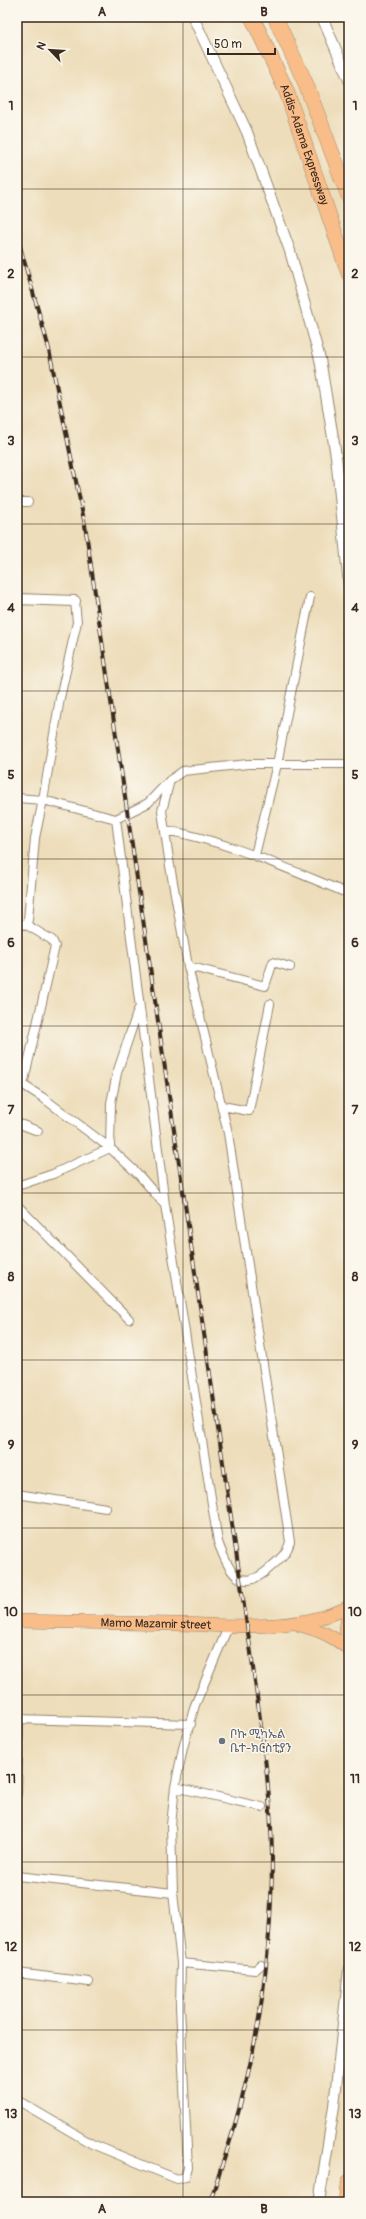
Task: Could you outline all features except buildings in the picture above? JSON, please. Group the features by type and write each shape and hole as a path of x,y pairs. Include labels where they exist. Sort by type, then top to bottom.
{"highway":[{"name":"Addis-Adama Expressway","path":"252,17 286,90 349,274"},
{"name":"Addis-Adama Expressway","path":"275,17 305,82 349,197"},
{"path":"346,2202 349,2182"}],"main road":[{"path":"296,1624 316,1620 349,1608 346,1628 349,1649"},
{"name":"Mamo Mazamir street","path":"17,1621 229,1625 296,1624"},
{"path":"296,1624 319,1630 333,1636 349,1649"}],"street":[{"path":"193,17 247,132 290,251 310,320 320,359 336,456 349,586"},
{"path":"322,17 349,80"},
{"path":"17,502 28,502"},
{"path":"255,855 277,764 310,597"},
{"path":"17,599 75,600 77,622 60,698 35,838 28,920 21,925 52,940 55,946 19,1083 42,1097 110,1148 138,1174 165,1205"},
{"path":"17,798 43,800 116,819 148,803 170,780 183,771 248,764 349,764"},
{"path":"116,819 165,1205 218,1542 227,1567 239,1578 248,1580 261,1577 287,1552 290,1542 228,1133 188,966 162,811 170,780"},
{"path":"165,830 198,836 255,855 342,891"},
{"path":"188,966 265,986 273,962 290,967"},
{"path":"222,1106 249,1111 270,1004"},
{"path":"110,1148 111,1103 117,1073 139,1006"},
{"path":"17,1123 38,1131"},
{"path":"17,1186 53,1174 110,1148"},
{"path":"17,1206 129,1319"},
{"path":"17,1494 106,1508"},
{"path":"17,2100 92,2144 177,2179 185,2177 188,2168 180,2007 181,1963 173,1892 172,1825 175,1787 183,1748 191,1724 195,1705 229,1625"},
{"path":"17,1794 18,1720 191,1724"},
{"path":"175,1787 262,1807"},
{"path":"17,1876 173,1892"},
{"path":"181,1963 255,1970 261,1965"},
{"path":"319,2202 334,2106 349,1969"},
{"path":"17,1973 89,1982"}],"railway":[{"path":"17,236 48,345 85,525 251,1653 270,1804 272,1855 270,1923 258,2025 244,2091 210,2202"}],"place":[{"name":"ቦኩ ሚካኤል ቤተ-ክርስቲያን","path":"222,1741"}]}
